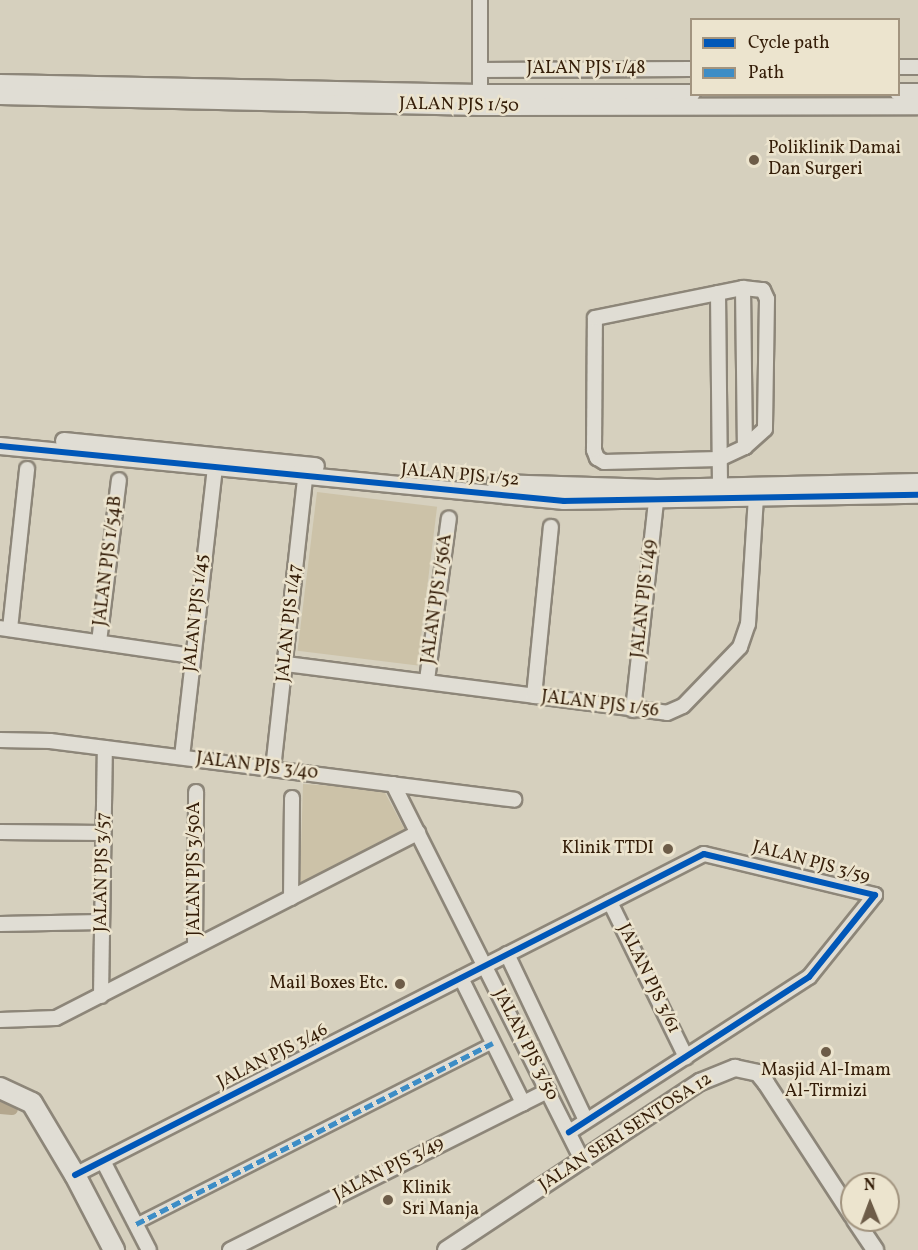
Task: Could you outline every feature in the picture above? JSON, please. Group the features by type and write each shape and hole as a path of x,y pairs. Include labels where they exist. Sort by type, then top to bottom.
{"main road":[{"path":"0,1088 32,1102 75,1175 114,1250"}],"street":[{"path":"480,0 480,100"},
{"path":"900,68 918,67"},
{"name":"JALAN PJS 1/48","path":"480,70 690,69"},
{"name":"JALAN PJS 1/50","path":"0,83 480,100 690,93"},
{"path":"900,92 918,92"},
{"name":"JALAN PJS 1/50","path":"0,96 742,100 918,106"},
{"path":"744,288 745,447"},
{"path":"744,288 763,290 767,298 767,422 745,447 719,459 604,462 597,458 593,322 598,316 744,288"},
{"path":"718,293 719,493"},
{"name":"JALAN PJS 1/52","path":"0,435 216,462 564,494"},
{"name":"JALAN PJS 1/52","path":"0,446 216,462"},
{"name":"JALAN PJS 1/45","path":"182,757 216,462"},
{"name":"JALAN PJS 1/52","path":"236,464 305,477 564,494 719,493 918,482"},
{"path":"27,469 5,629 192,656"},
{"name":"JALAN PJS 1/47","path":"273,769 305,477"},
{"name":"JALAN PJS 1/54B","path":"99,642 119,480"},
{"name":"JALAN PJS 1/52","path":"719,493 756,498 918,495"},
{"name":"JALAN PJS 1/49","path":"633,710 656,494"},
{"name":"JALAN PJS 1/56","path":"286,664 427,680 663,714 683,706 740,647 748,624 756,498"},
{"name":"JALAN PJS 1/56A","path":"427,680 449,518"},
{"path":"534,696 551,527"},
{"name":"JALAN PJS 3/40","path":"0,740 50,741 514,800"},
{"name":"JALAN PJS 3/57","path":"100,996 105,748"},
{"name":"JALAN PJS 3/50","path":"393,784 583,1161"},
{"name":"JALAN PJS 3/50A","path":"195,946 196,792"},
{"path":"291,898 292,798"},
{"path":"0,831 103,832"},
{"path":"0,1020 56,1018 418,833"},
{"name":"JALAN PJS 3/59","path":"485,966 710,852 875,895 809,977 569,1132"},
{"name":"JALAN PJS 3/61","path":"610,902 686,1057"},
{"path":"0,924 102,922"},
{"path":"507,954 586,1120"},
{"name":"JALAN PJS 3/46","path":"75,1175 485,966"},
{"path":"461,978 523,1103"},
{"path":"136,1224 493,1043"},
{"name":"JALAN SERI SENTOSA 12","path":"446,1250 700,1082 723,1071 746,1070 758,1074 840,1197"},
{"name":"JALAN PJS 3/49","path":"230,1250 548,1090"},
{"path":"103,1161 149,1250"},
{"path":"863,1232 875,1250"}],"shaded area":[{"path":"317,492 437,507 418,666 298,651"},
{"path":"303,784 383,789 405,830 300,883"}],"waterway":[{"path":"0,1108 12,1109"}],"marked path":[{"path":"136,1224 493,1043"}],"cycle path":[{"path":"0,446 564,501 918,495"},
{"path":"75,1175 704,854 875,895 809,977 569,1132"}],"place":[{"name":"Poliklinik Damai Dan Surgeri","path":"754,160"},
{"name":"Klinik TTDI","path":"668,849"},
{"name":"Mail Boxes Etc.","path":"400,984"},
{"name":"Masjid Al-Imam Al-Tirmizi","path":"826,1052"},
{"name":"Klinik Sri Manja","path":"388,1200"}]}
